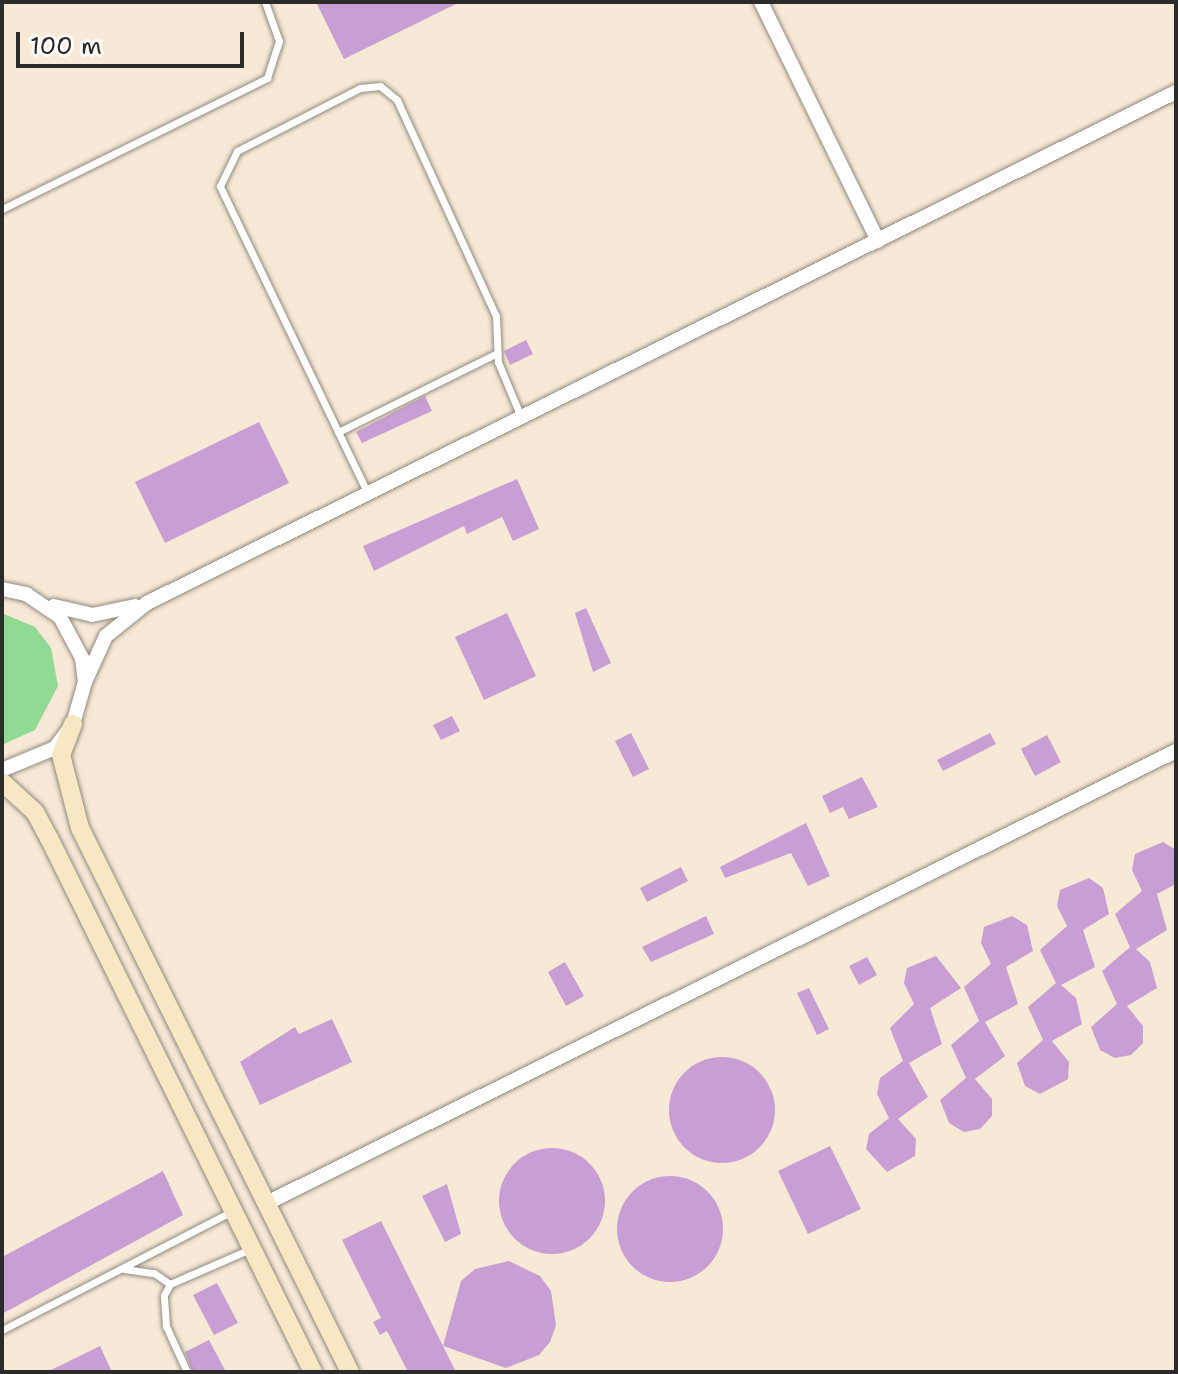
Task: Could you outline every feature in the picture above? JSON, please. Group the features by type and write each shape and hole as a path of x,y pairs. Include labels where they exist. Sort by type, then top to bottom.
{"street":[{"path":"761,2 878,241"},
{"path":"350,1372 67,799 61,755 85,682 106,636 147,603 1176,92"},
{"path":"4,588 92,615 147,603"},
{"path":"42,602 74,636 85,682"},
{"path":"2,770 55,748 73,724"},
{"path":"267,1203 1176,751"},
{"path":"2,782 35,812 49,838 313,1372"}],"lane":[{"path":"2,209 267,78 279,41 265,2"},
{"path":"368,494 222,195 221,177 237,151 360,88 380,86 397,100 493,307 497,353 522,419"},
{"path":"338,432 497,353"},
{"path":"2,1330 233,1211"},
{"path":"170,1284 252,1248"},
{"path":"115,1272 144,1270 170,1284"},
{"path":"170,1284 166,1326 187,1372"}],"green space":[{"path":"2,613 35,627 51,648 58,686 35,730 2,745"}],"building":[{"path":"316,2 460,2 344,59"},
{"path":"526,340 533,354 510,365 504,351"},
{"path":"425,396 432,411 362,443 356,432"},
{"path":"259,422 289,483 165,543 135,482"},
{"path":"517,479 539,529 513,541 502,517 467,534 464,526 374,571 363,546"},
{"path":"586,608 611,663 593,672 575,613"},
{"path":"507,613 536,676 484,700 455,637"},
{"path":"452,716 460,731 441,740 433,725"},
{"path":"631,733 649,769 633,777 615,741"},
{"path":"990,733 996,744 943,771 937,760"},
{"path":"1047,735 1061,762 1035,776 1021,749"},
{"path":"862,777 878,807 849,819 843,807 830,813 822,796"},
{"path":"806,823 830,876 808,886 791,853 725,878 720,867"},
{"path":"1163,842 1176,850 1176,884 1157,894 1167,930 1136,949 1150,962 1157,988 1127,1006 1143,1026 1143,1043 1131,1055 1115,1058 1100,1050 1091,1027 1117,1004 1102,971 1130,947 1115,914 1142,891 1132,870 1135,854"},
{"path":"681,867 688,881 647,902 640,888"},
{"path":"1089,878 1103,888 1109,914 1083,930 1095,967 1061,985 1076,998 1082,1024 1052,1041 1069,1062 1068,1079 1040,1094 1025,1086 1017,1063 1043,1040 1028,1007 1056,983 1040,950 1067,926 1057,906 1060,890"},
{"path":"706,916 714,934 651,962 642,947"},
{"path":"1012,916 1027,925 1033,951 1006,967 1018,1004 985,1022 1005,1056 975,1079 992,1099 992,1116 980,1129 964,1132 949,1123 940,1100 966,1078 951,1045 979,1021 964,987 991,964 981,943 984,927"},
{"path":"936,956 961,988 930,1008 942,1044 909,1063 928,1097 898,1119 916,1139 915,1156 887,1172 866,1149 869,1134 889,1118 877,1094 880,1078 903,1061 890,1028 914,1004 904,983 907,968"},
{"path":"867,957 877,975 859,985 849,966"},
{"path":"565,962 584,996 566,1006 548,972"},
{"path":"809,988 829,1029 817,1035 797,993"},
{"path":"332,1019 352,1062 260,1105 240,1062 295,1027 299,1034"},
{"path":"722,1057 742,1061 760,1072 771,1090 775,1110 771,1130 760,1148 742,1159 722,1163 702,1159 684,1148 673,1130 669,1110 673,1090 684,1072 702,1061"},
{"path":"830,1146 861,1209 808,1234 778,1171"},
{"path":"552,1148 572,1152 590,1163 601,1181 605,1201 601,1221 590,1239 572,1250 552,1254 532,1250 514,1239 503,1221 499,1201 503,1181 514,1163 532,1152"},
{"path":"163,1171 183,1215 2,1314 2,1257"},
{"path":"670,1176 690,1180 708,1191 719,1209 723,1229 719,1249 708,1267 690,1278 670,1282 650,1278 632,1267 621,1249 617,1229 621,1209 632,1191 650,1180"},
{"path":"447,1184 461,1234 445,1242 422,1196"},
{"path":"381,1221 456,1372 408,1372 387,1331 380,1335 373,1322 381,1318 342,1240"},
{"path":"509,1261 540,1276 551,1291 556,1325 550,1342 539,1355 506,1368 443,1346 461,1281 475,1269"},
{"path":"217,1283 238,1323 214,1335 193,1295"},
{"path":"209,1340 226,1372 193,1372 185,1352"},
{"path":"100,1346 112,1372 47,1372"}]}
